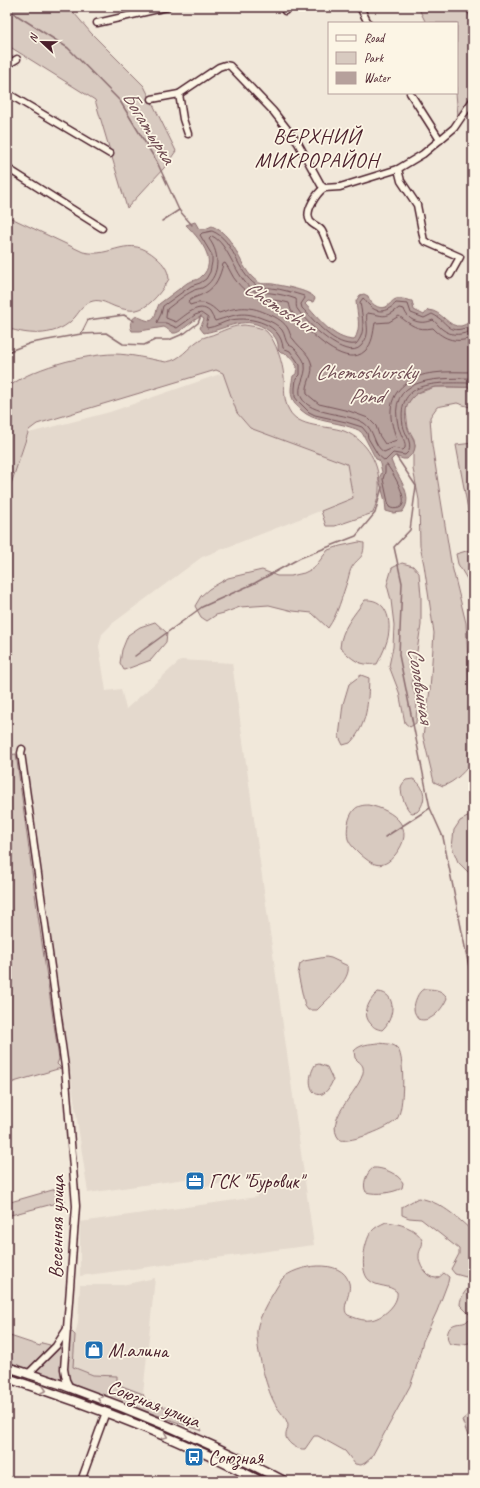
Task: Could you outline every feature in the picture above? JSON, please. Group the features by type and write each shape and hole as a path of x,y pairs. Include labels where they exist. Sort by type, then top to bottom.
{"main road":[{"name":"Союзная улица","path":"7,1368 70,1388 153,1419 241,1459 284,1481"},
{"name":"Союзная улица","path":"7,1378 106,1412 149,1429 260,1481"},
{"path":"67,1398 70,1388"},
{"path":"149,1429 153,1419"}],"street":[{"path":"98,23 140,10 167,7"},
{"path":"360,7 368,22"},
{"path":"7,65 16,59"},
{"path":"152,99 179,94 219,67 225,65 230,66 273,111 298,143 317,180 324,188"},
{"path":"7,93 110,154"},
{"path":"179,94 182,108 182,119 188,134"},
{"path":"411,94 440,140"},
{"path":"333,258 322,232 318,226 311,222 309,218 311,204 317,193 324,188 340,188 398,169 423,154 454,128 473,100"},
{"path":"7,168 102,228"},
{"path":"398,169 401,181 416,205 424,241 460,257 450,275"},
{"name":"Весенняя улица","path":"22,748 20,753 65,1067 76,1206 65,1375 70,1388"},
{"path":"28,1374 56,1346 67,1328"},
{"path":"81,1481 106,1412"}],"shaded area":[{"path":"223,373 237,413 250,428 347,464 353,498 202,557 113,623 102,634 99,646 106,691 121,689 126,709 181,660 232,663 314,1245 80,1276 80,1222 257,1197 254,1175 194,1190 192,1178 88,1193 22,749 15,751 7,750 7,495 29,433 110,412"},
{"path":"155,1278 143,1394 117,1384 117,1376 93,1375 73,1367 75,1335 78,1323 80,1285 122,1285"}],"green space":[{"path":"7,7 69,7 91,33 144,86 176,151 164,168 127,208 95,100 7,45"},
{"path":"418,7 473,7 473,97 458,116 456,94 458,94 458,22 426,22"},
{"path":"7,216 83,252 93,253 120,248 137,247 147,251 164,265 169,279 153,300 140,309 125,309 102,301 96,301 85,305 68,324 52,331 34,333 16,331 7,328"},
{"path":"244,325 265,330 273,341 282,366 287,406 293,416 306,423 344,431 359,440 371,454 378,472 379,481 378,496 373,513 335,526 326,526 321,511 353,498 347,464 250,428 237,413 223,373 216,370 37,424 29,430 7,496 7,389 16,382 28,375 57,364 102,355 120,354 166,362 171,361 176,359 201,339 230,328"},
{"path":"435,387 473,387 473,408 457,403 437,407 430,417 432,445 451,562 466,623 473,759 460,775 452,782 443,786 434,782 423,736 430,690 434,633 420,546 419,500 413,469 413,454 415,446 414,439 408,428 406,411 407,404 415,394"},
{"path":"473,443 473,536 456,445"},
{"path":"359,542 364,543 362,555 351,568 342,598 328,628 312,613 293,611 269,605 240,607 216,615 207,621 201,617 195,606 201,596 209,589 228,578 262,570 277,576 291,576 304,573 314,568 328,550"},
{"path":"473,549 473,589 458,564 456,554"},
{"path":"402,563 413,566 419,573 421,596 421,625 412,684 417,702 416,723 410,727 405,723 399,692 389,666 393,647 394,625 391,600 387,585 392,568"},
{"path":"365,600 373,601 384,608 389,622 388,637 377,664 361,663 349,656 340,648 345,628"},
{"path":"155,622 167,633 166,642 151,660 124,670 120,663 122,650 128,635 140,627"},
{"path":"361,675 369,678 364,721 356,736 350,743 343,745 339,737 343,704 349,684"},
{"path":"16,754 59,1059 57,1064 61,1068 7,1084 7,755"},
{"path":"413,779 421,786 424,799 417,812 412,813 404,802 401,788 406,780"},
{"path":"368,805 387,811 400,822 403,829 404,837 401,846 390,860 381,865 368,861 353,847 348,839 347,832 350,816 358,807"},
{"path":"473,814 473,893 472,876 458,862 452,847 454,830 460,821"},
{"path":"473,893 473,943 470,911"},
{"path":"326,957 348,966 346,977 334,994 317,1010 308,1010 305,1006 298,974 300,964 304,961"},
{"path":"424,989 434,989 440,991 447,998 443,1006 436,1014 423,1020 418,1019 414,1009 420,992"},
{"path":"378,992 389,997 392,1008 389,1020 382,1030 373,1026 368,1020 366,1012 369,1003"},
{"path":"368,1044 389,1044 396,1047 400,1055 403,1084 399,1114 393,1123 379,1130 361,1137 340,1140 335,1132 336,1122 340,1112 359,1083 363,1074 362,1064 355,1058 354,1051"},
{"path":"319,1064 327,1067 333,1080 323,1094 318,1095 311,1088 310,1081 311,1073 315,1065"},
{"path":"373,1168 385,1170 394,1174 403,1183 402,1188 384,1193 366,1192 364,1186 365,1179"},
{"path":"63,1187 64,1201 7,1216 7,1203"},
{"path":"418,1198 434,1202 448,1210 473,1232 473,1270 466,1277 455,1274 451,1269 459,1254 459,1249 421,1219 409,1218 402,1215 402,1207"},
{"path":"386,1222 412,1229 420,1236 422,1246 419,1253 419,1259 423,1270 429,1276 436,1278 444,1273 449,1277 437,1311 423,1341 410,1386 371,1458 361,1465 355,1464 345,1451 318,1436 314,1436 305,1449 296,1447 287,1440 286,1435 288,1424 285,1417 274,1402 265,1377 258,1347 257,1331 263,1311 282,1279 288,1274 307,1267 329,1267 338,1269 345,1275 349,1283 349,1292 345,1309 348,1315 367,1320 380,1317 389,1310 397,1297 397,1292 391,1288 376,1284 369,1280 366,1276 363,1264 368,1237 376,1227"},
{"path":"473,1283 473,1342 460,1345 450,1344 447,1336 451,1327 456,1324 466,1322 470,1318 470,1315 460,1305 460,1302 466,1290"},
{"path":"72,1332 75,1335 73,1367 93,1375 117,1376 117,1384 143,1394 145,1399 200,1422 199,1424 202,1431 72,1385 66,1374 69,1333"},
{"path":"7,1335 40,1346 42,1343 50,1345 51,1349 29,1369 26,1369 7,1362"},
{"path":"58,1347 62,1351 63,1355 63,1382 34,1371 45,1362"},
{"path":"473,1411 473,1449 462,1420"}],"water":[{"name":"Chemoshursky Pond","path":"195,222 199,229 205,229 212,226 221,231 233,245 251,276 258,282 296,289 312,295 315,298 313,302 308,301 305,304 321,322 333,332 346,339 354,340 358,331 356,301 360,295 364,294 368,296 372,303 380,308 386,307 393,300 402,299 412,301 414,310 424,315 428,310 433,311 456,326 463,326 473,320 473,387 436,387 428,389 414,396 407,406 406,421 414,441 414,450 407,459 395,456 391,460 406,493 406,506 402,512 393,513 386,511 379,479 382,472 379,460 376,459 361,432 357,429 344,425 312,417 301,410 294,402 291,394 291,386 293,376 296,374 297,366 287,354 281,353 278,350 278,344 274,335 269,331 253,323 245,323 204,333 200,328 204,319 201,317 176,333 173,333 164,327 132,331 131,322 135,317 137,316 148,321 153,319 159,304 187,283 199,278 206,271 208,257 205,250 196,236 186,225"}],"waterway":[{"path":"464,7 473,20"},
{"name":"Богатырка","path":"7,9 68,48 120,101 157,162 179,210 192,225"},
{"path":"162,221 179,210"},
{"name":"Chemoshur","path":"7,352 31,343 81,334 88,320 124,315 134,321"},
{"path":"81,334 106,333 123,344 144,345 155,340 169,340 185,333 198,323 201,316"},
{"name":"Соловьиная","path":"396,456 416,486 410,530 394,547 402,583 399,655 430,808 443,837 473,987"},
{"path":"135,656 202,607 255,583 300,558 356,536 375,513 382,487"},
{"path":"385,837 430,808"}],"place":[{"name":"ГСК \"Буровик\"","path":"195,1181"},
{"name":"М.алина","path":"94,1350"},
{"name":"Союзная","path":"194,1457"}],"district":[{"name":"ВЕРХНИЙ МИКРОРАЙОН","path":"317,148"}]}
